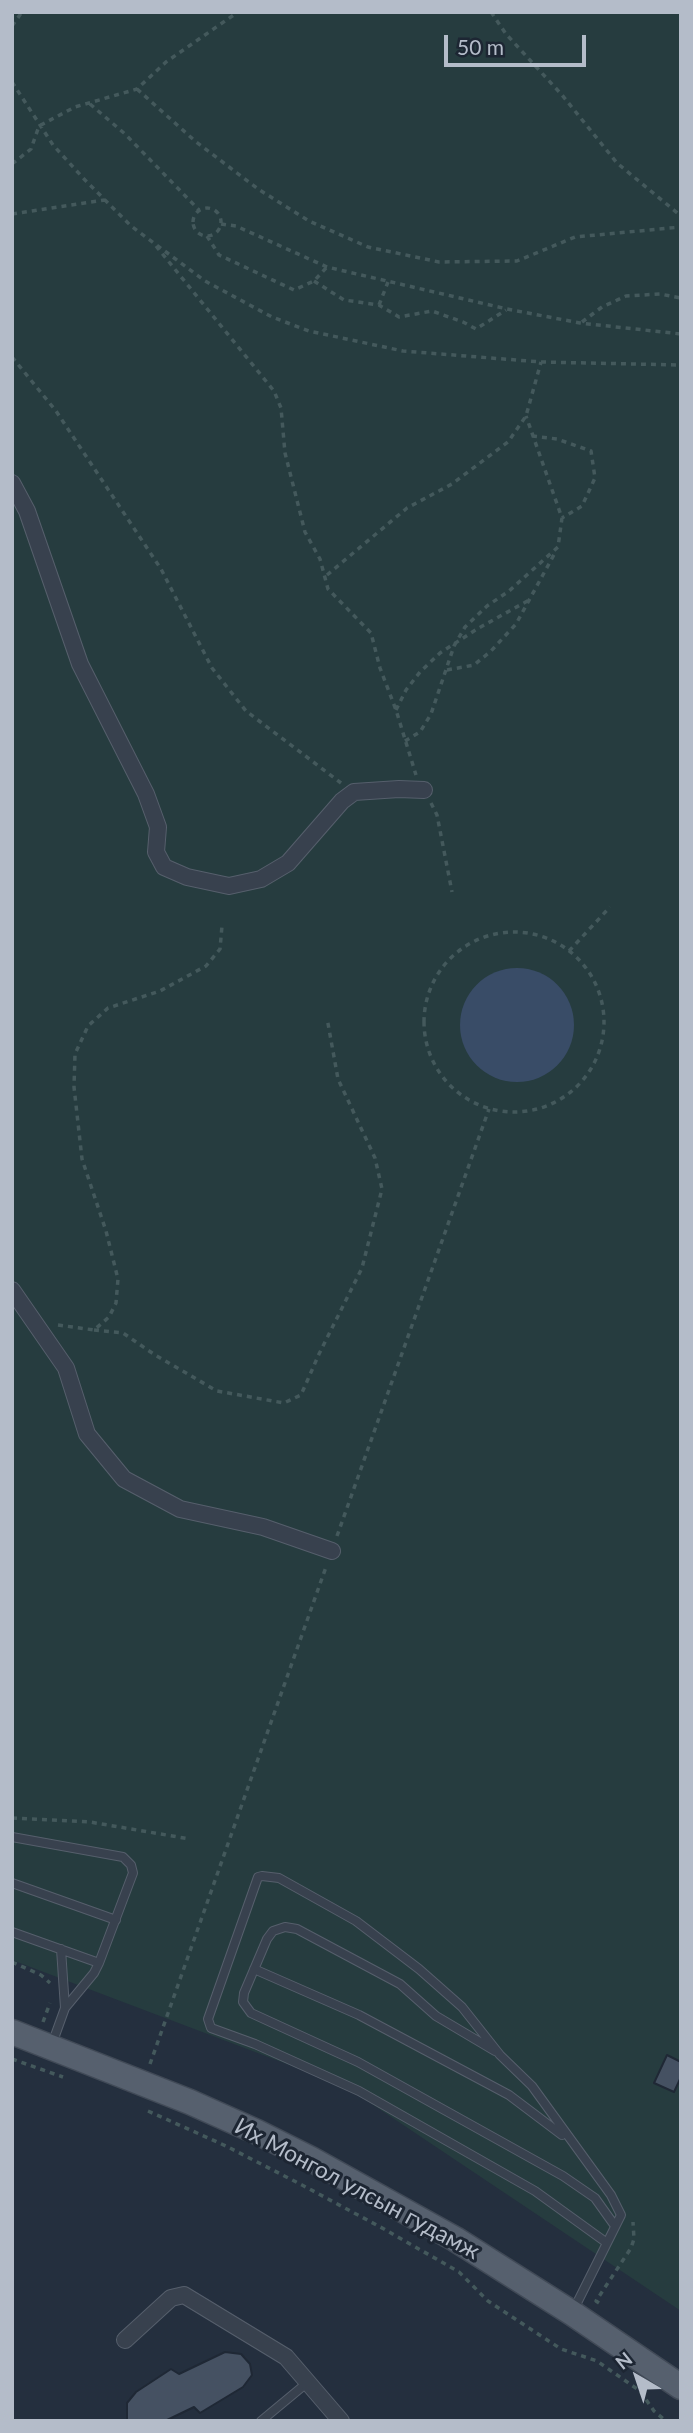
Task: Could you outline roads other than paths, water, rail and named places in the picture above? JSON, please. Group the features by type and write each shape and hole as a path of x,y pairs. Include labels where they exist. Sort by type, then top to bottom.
{"main road":[{"name":"Их Монгол улсын гудамж","path":"22,2026 50,2047 190,2102 279,2143 455,2239 572,2313 681,2387"}],"street":[{"path":"12,483 27,511 80,664 146,794 158,827 156,852 164,867 187,877 229,886 261,879 288,863 342,801 354,792 424,790"},
{"path":"12,1290 66,1368 87,1434 124,1479 180,1509 263,1527 332,1551"},
{"path":"125,2340 171,2298 184,2295 286,2357 341,2421"}],"lane":[{"path":"12,1837 123,1857 131,1865 133,1873 99,1963 65,2008 50,2047"},
{"path":"572,2313 621,2216 611,2195 532,2086 500,2055 462,2007 419,1969 356,1921 279,1878 258,1877 208,2019 211,2028 255,2044 359,2091 535,2191 607,2243"},
{"path":"12,1883 116,1920"},
{"path":"500,2055 436,2016 400,1984 298,1929 285,1927 272,1931 254,1969 243,2002 251,2013 358,2062 563,2176 595,2198 615,2227"},
{"path":"12,1932 99,1963"},
{"path":"61,1949 65,2008"},
{"path":"254,1969 359,2015 509,2095 570,2141"},
{"path":"261,2421 308,2382"}],"water":[{"path":"517,968 539,973 557,985 569,1003 574,1025 569,1047 557,1065 539,1077 517,1082 495,1077 477,1065 465,1047 460,1025 465,1003 477,985 495,973"}]}
